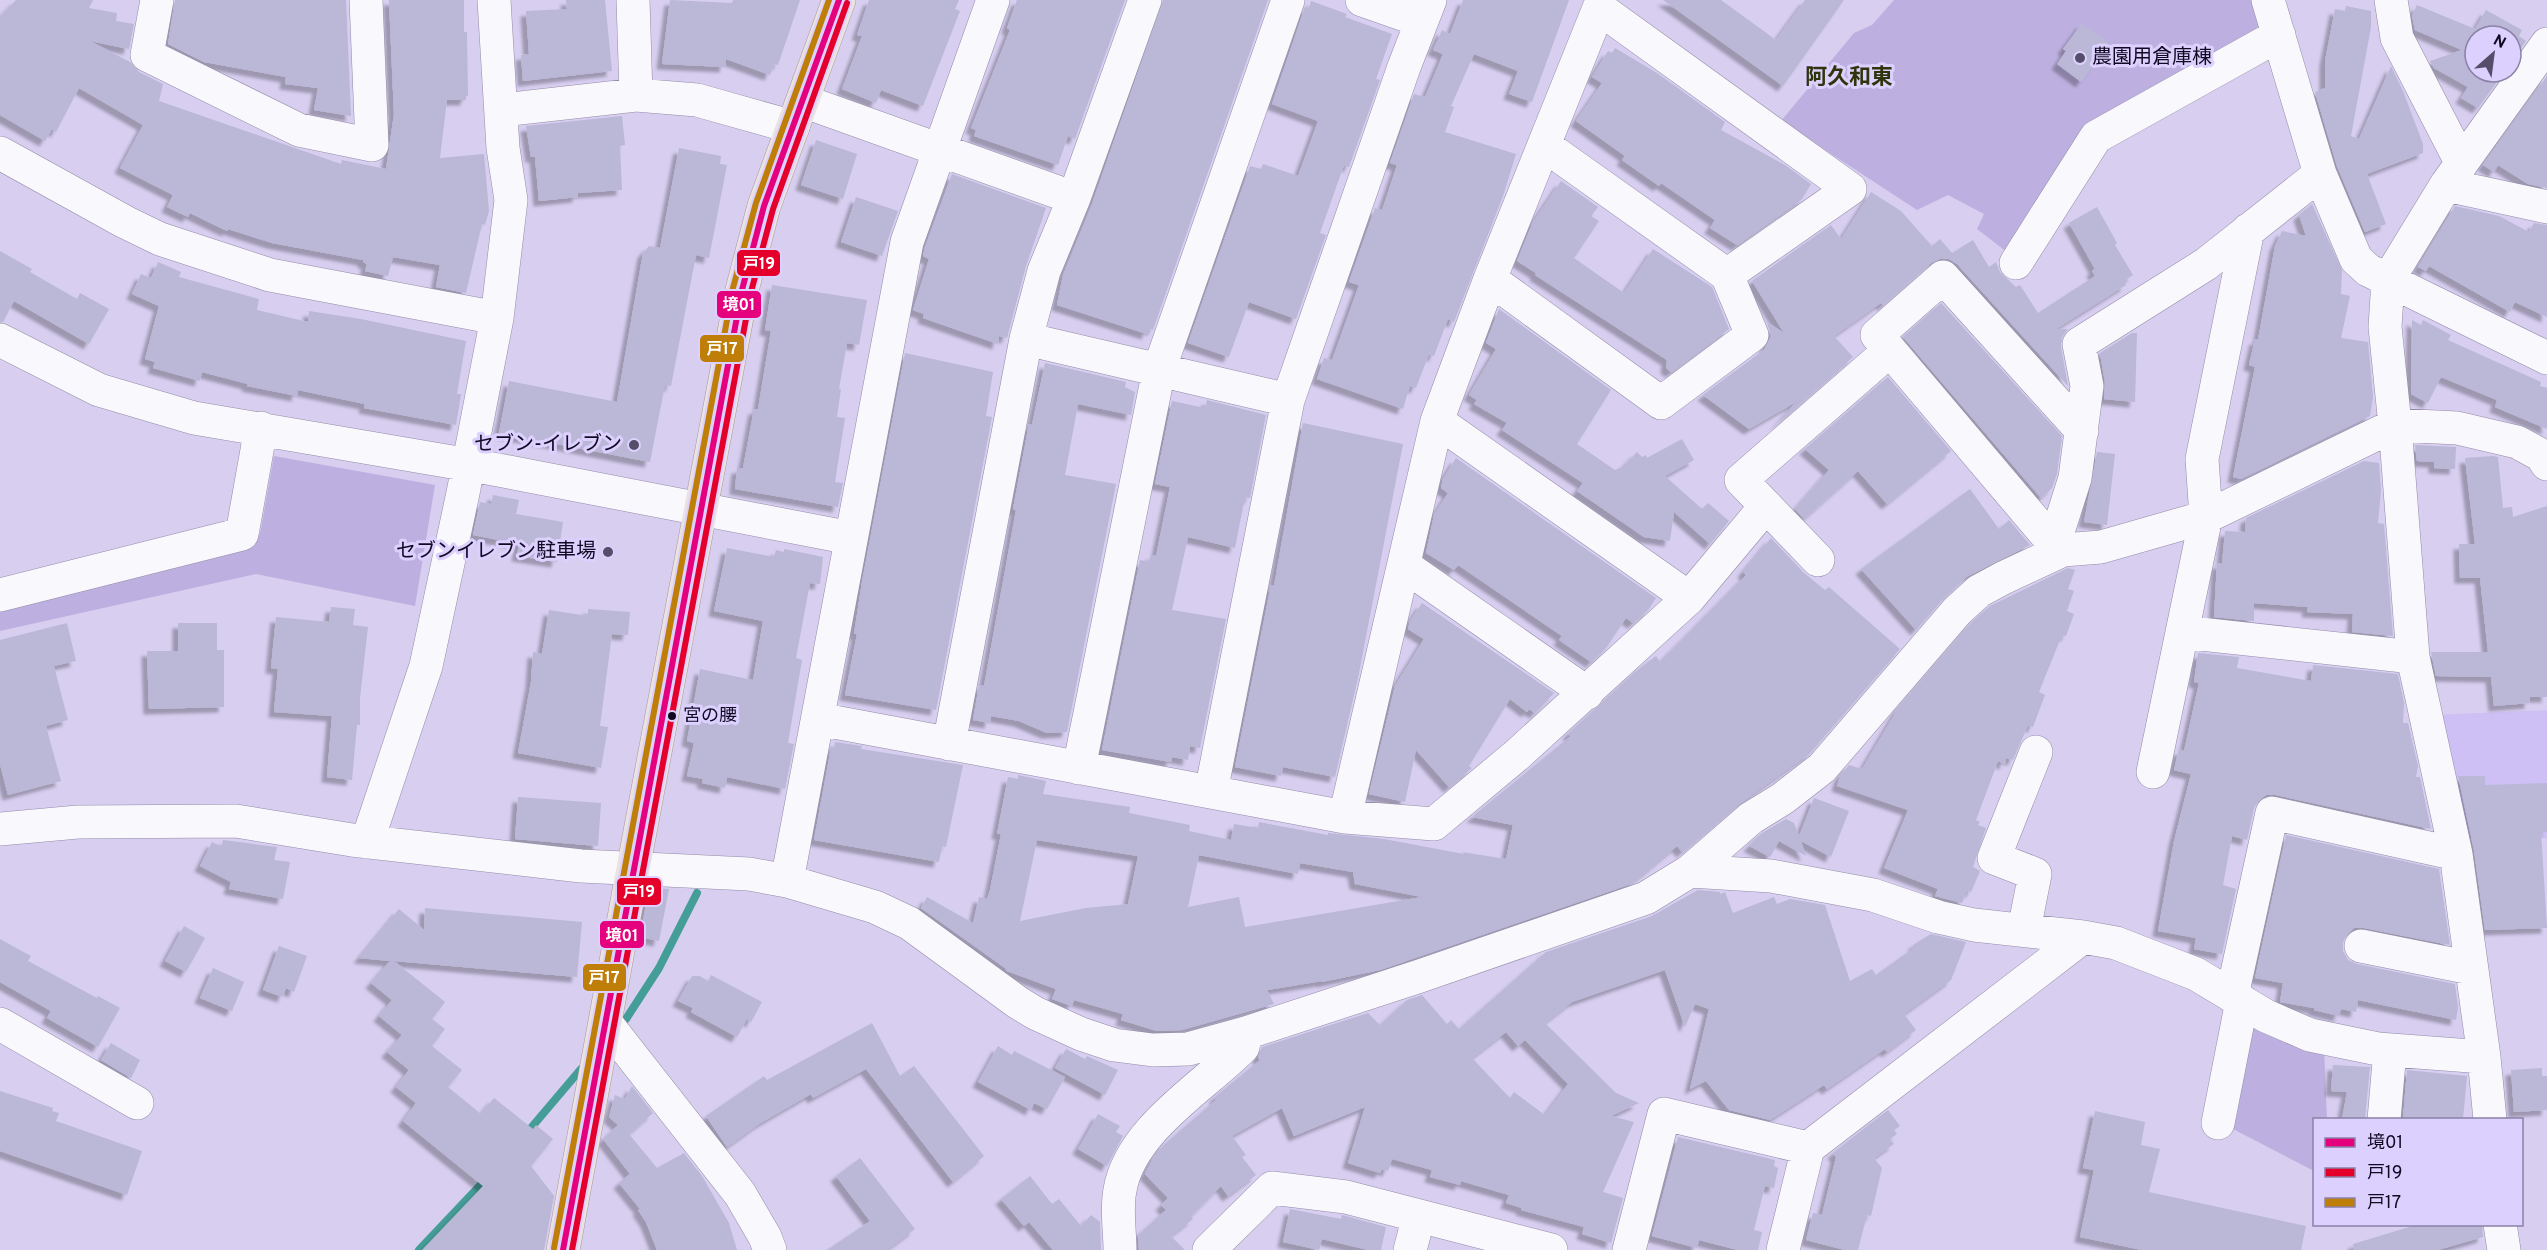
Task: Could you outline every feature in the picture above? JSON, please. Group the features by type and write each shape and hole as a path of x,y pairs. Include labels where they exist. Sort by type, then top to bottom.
{"main road":[{"path":"564,1250 742,290 764,206 839,0"}],"street":[{"path":"157,0 147,55 299,130 372,145 366,0"},
{"path":"368,842 426,666 497,318 511,200 503,148 494,0"},
{"path":"633,0 636,96"},
{"path":"787,881 907,242 993,0"},
{"path":"949,744 1026,339 1044,271 1074,198 1144,0"},
{"path":"1079,768 1159,370 1288,0"},
{"path":"1211,792 1288,400 1426,11 1362,0"},
{"path":"2268,0 2320,174 2356,259 2368,270 2547,358"},
{"path":"2391,0 2397,38 2453,174 2547,207"},
{"path":"1345,817 1437,421 1490,279 1544,146 1593,4 1850,189 1728,275"},
{"path":"2016,263 2096,137 2279,36"},
{"path":"2490,1118 2456,854 2414,657 2385,327 2388,280 2453,174 2547,44"},
{"path":"502,110 636,96 698,100 798,114 939,150 1074,198"},
{"path":"1490,279 1662,403 1752,334 1728,275 1544,146"},
{"path":"0,153 160,239 270,275 497,318"},
{"path":"2060,551 2056,538 2075,478 2087,386 2079,344 2206,264 2320,174"},
{"path":"2153,772 2206,517 2202,459 2248,230"},
{"path":"2060,551 1877,335 1942,276 2082,431"},
{"path":"1026,339 1288,400"},
{"path":"0,340 99,390 194,418 468,465 851,538"},
{"path":"1818,560 1733,472 1889,351"},
{"path":"1437,421 1689,598"},
{"path":"0,829 78,822 236,821 368,842 581,866 749,874 787,881 875,907 909,923 1017,1002 1035,1013 1082,1034 1114,1045 1153,1050 1188,1049 1246,1033 1420,976 1646,898 1690,871 1752,818 1782,799 1822,768 1924,647 1979,591 2060,551 2101,547 2206,517 2395,425 2457,428 2517,442 2541,455 2547,464"},
{"path":"0,595 242,534 261,428"},
{"path":"818,719 1345,817 1434,824 1587,693 1689,598 1766,506"},
{"path":"1405,566 1587,693"},
{"path":"2182,632 2414,657"},
{"path":"2024,930 2035,874 1994,858 2036,752"},
{"path":"2218,1123 2237,998 2272,813 2456,854"},
{"path":"1690,871 1782,878 1873,895 1947,919 2083,937 2116,944 2196,974 2266,1016 2310,1035 2390,1050 2484,1058"},
{"path":"1783,1250 1808,1149 2083,937"},
{"path":"2361,946 2471,968"},
{"path":"606,1023 740,1194 770,1250"},
{"path":"0,1024 138,1103"},
{"path":"1120,1250 1119,1192 1125,1170 1149,1133 1243,1047 1246,1033"},
{"path":"2384,1118 2390,1050"},
{"path":"1629,1250 1664,1114 1808,1149"},
{"path":"1211,1249 1272,1188 1346,1197 1551,1250"},
{"path":"1410,1250 1419,1216"}],"shaded area":[{"path":"1894,0 2264,0 2273,28 2095,130 2012,256 1977,229 1984,214 1948,195 1917,210 1781,121 1854,33 1872,25"},
{"path":"274,456 435,485 415,606 256,574 0,631 0,609 245,548 260,534"},
{"path":"2547,710 2547,838 2460,838 2435,715"},
{"path":"2248,1017 2324,1048 2327,1118 2313,1118 2313,1170 2231,1128"}],"building":[{"path":"16,0 93,0 89,8 117,13 116,21 134,24 129,49 90,41 130,62 139,72 163,84 159,101 341,164 342,160 386,169 394,114 389,0 464,0 468,96 466,100 447,100 440,158 484,154 489,211 485,225 482,224 466,293 436,287 440,265 393,257 388,276 365,271 367,264 363,260 272,243 228,229 227,231 190,213 188,217 167,207 173,195 120,168 143,125 79,88 56,132 52,129 45,141 0,115 0,17"},
{"path":"175,0 346,0 351,116 314,110 318,88 285,84 286,77 204,62 168,44"},
{"path":"566,0 605,0 612,71 523,81 521,55 529,54 526,11 567,9"},
{"path":"670,0 732,3 733,0 800,0 778,65 774,64 770,75 726,59 725,67 662,64"},
{"path":"869,0 959,0 955,9 960,11 923,106 881,90 876,103 842,89 862,36 857,35"},
{"path":"1017,0 1125,0 1075,139 1068,136 1058,165 974,136 976,130 971,128 1010,30 1007,28"},
{"path":"1163,0 1268,0 1153,330 1149,328 1147,334 1057,305 1063,275 1092,204"},
{"path":"1463,0 1569,0 1532,102 1509,94 1518,71 1474,54 1451,106 1454,107 1445,132 1516,154 1503,196 1454,322 1448,319 1434,356 1429,354 1416,388 1410,386 1403,409 1317,379 1324,358 1332,360 1359,285 1349,282 1375,208 1382,210 1397,165 1390,163 1414,94 1425,97 1443,54 1433,50 1442,30 1450,34"},
{"path":"1663,0 1721,0 1776,40 1805,0 1844,0 1783,86"},
{"path":"1311,1 1347,14 1345,17 1392,34 1376,79 1380,80 1349,167 1344,165 1320,233 1326,235 1296,319 1249,302 1229,357 1188,343 1250,166 1261,169 1263,164 1298,176 1318,121 1272,104 1305,7 1309,8"},
{"path":"2417,5 2463,24 2463,84 2495,84 2478,108 2461,98 2468,87 2434,68 2430,61 2462,50 2415,30 2412,16"},
{"path":"2346,6 2371,11 2371,27 2351,136 2359,139 2391,66 2423,144 2423,153 2367,174 2386,224 2365,232 2337,166 2315,92 2325,88 2325,61 2335,9 2345,11"},
{"path":"2486,10 2511,24 2478,24"},
{"name":"農園用倉庫棟","path":"2082,23 2110,43 2081,82 2057,64 2066,51 2063,49"},
{"path":"1615,48 1657,73 1725,122 1721,130 1785,165 1811,184 1802,199 1737,245 1710,228 1715,220 1661,183 1659,186 1622,160 1625,156 1576,121 1602,83 1592,77 1608,51 1612,53"},
{"path":"2547,76 2547,188 2528,184 2498,165 2494,172 2483,165"},
{"path":"622,116 625,145 620,146 622,190 578,193 578,197 539,201 535,157 531,157 526,126"},
{"path":"816,140 857,154 843,199 801,185"},
{"path":"679,148 721,156 720,164 727,165 709,258 696,255 671,386 665,385 650,462 499,433 509,381 617,402 643,253 649,246 660,248"},
{"path":"952,174 1046,208 1026,266 1007,338 999,336 998,344 923,318 924,314 913,310 929,259 923,256 925,247"},
{"path":"1561,181 1598,207 1591,216 1599,221 1574,258 1624,293 1653,249 1712,287 1729,329 1671,372 1666,368 1667,360 1517,261 1533,222"},
{"path":"1871,192 1901,211 1932,246 1940,239 1952,253 1973,240 1989,267 1996,262 2000,272 2016,287 2020,285 2038,313 2095,276 2092,271 2095,269 2069,223 2097,207 2117,243 2115,245 2133,275 2124,281 2126,285 2056,329 2068,329 2062,337 2061,347 2068,386 1957,264 1949,259 1940,259 1931,263 1883,305 1881,303 1834,336 1853,357 1776,425 1796,402 1749,429 1703,395 1764,350 1771,336 1767,322 1784,333 1752,281 1831,225 1841,239"},
{"path":"856,197 898,211 882,256 841,242"},
{"path":"2312,204 2342,270 2341,294 2350,296 2341,338 2368,342 2373,397 2370,416 2241,479 2233,477 2255,367 2249,365 2255,339 2258,340 2275,246 2282,231 2306,236 2299,215"},
{"path":"2455,206 2499,216 2529,232 2534,223 2547,225 2547,317 2515,302 2510,312 2429,266 2426,271 2418,267"},
{"path":"0,251 32,269 30,272 77,299 80,293 109,309 89,344 14,301 3,322 0,321"},
{"path":"158,262 181,272 179,277 259,299 257,310 308,322 309,311 361,319 466,341 457,394 461,394 456,425 364,408 365,404 298,390 297,396 247,386 248,384 202,372 200,381 153,368 155,362 145,359 159,306 132,294 141,274 151,278"},
{"path":"772,285 867,300 859,345 847,343 839,389 841,389 837,417 845,418 835,482 843,483 838,507 735,489 737,468 743,468 754,409 758,409 771,331 765,330"},
{"path":"1941,303 2062,436 2057,474 2052,488 2041,498 1903,337"},
{"path":"1499,309 1611,390 1577,444 1615,470 1624,466 1637,452 1642,457 1646,455 1647,458 1682,439 1694,460 1665,476 1702,509 1708,503 1729,521 1710,544 1674,512 1670,541 1644,537 1577,491 1583,483 1502,430 1507,423 1474,404 1477,400 1469,395 1496,349 1486,343"},
{"path":"2412,320 2421,325 2423,320 2451,335 2448,340 2541,382 2540,386 2547,388 2547,429 2495,407 2497,400 2441,377 2428,403 2411,394"},
{"path":"2132,333 2137,333 2135,402 2104,399 2105,383 2100,353"},
{"path":"905,353 993,372 986,416 992,417 936,710 845,695 857,634 854,634 862,582"},
{"path":"1045,363 1126,382 1125,387 1135,392 1131,415 1078,404 1065,475 1116,484 1067,732 1047,733 1019,721 991,716 990,723 973,720 979,685 984,686 1029,424 1032,425"},
{"path":"1888,377 1951,451 1887,504 1858,471 1804,519 1795,509 1829,470 1805,449"},
{"path":"1207,400 1266,415 1250,498 1245,497 1235,548 1188,537 1172,610 1226,619 1200,748 1190,746 1188,760 1172,757 1171,762 1102,750 1140,560 1149,562 1151,555 1156,556 1170,487 1155,484 1172,401 1205,408"},
{"path":"1303,423 1403,444 1358,678 1335,777 1283,767 1281,776 1235,767 1271,585 1274,586"},
{"path":"2415,445 2456,447 2455,469 2434,468 2434,462 2417,461"},
{"path":"2097,452 2115,454 2107,525 2084,522"},
{"path":"2498,457 2503,508 2512,507 2513,517 2547,506 2547,697 2530,697 2530,703 2494,706 2491,677 2436,676 2431,652 2488,652 2480,578 2460,578 2459,544 2475,544 2465,458"},
{"path":"1456,458 1656,598 1648,610 1633,623 1626,618 1606,648 1591,662 1559,640 1562,636 1458,565 1454,570 1426,553 1434,515 1448,493 1441,488 1443,479"},
{"path":"2364,461 2379,463 2381,490 2378,523 2384,524 2393,636 2352,632 2353,614 2307,612 2308,607 2254,603 2254,621 2214,617 2217,563 2222,564 2225,531 2245,532 2246,518"},
{"path":"1970,489 1999,529 2009,520 2030,545 1966,577 1916,630 1861,569"},
{"path":"493,495 519,500 516,514 563,522 557,562 517,556 519,544 473,535 480,502 491,504"},
{"path":"1771,538 1804,573 1825,590 1829,587 1900,649 1809,754 1739,804 1682,852 1677,846 1631,884 1380,970 1267,990 1274,1004 1182,1030 1157,1031 1121,1020 1123,1014 1074,1000 1072,1006 1052,999 1056,989 1007,971 921,908 927,897 973,923 979,897 987,899 990,890 1001,834 997,834 1008,777 1018,779 1018,775 1046,781 1043,794 1130,807 1129,813 1190,825 1189,831 1231,840 1234,824 1258,828 1259,822 1328,835 1328,833 1384,839 1464,854 1462,852 1506,859 1513,825 1472,817 1571,736 1568,734 1635,672 1656,656 1660,662 1746,575 1743,572","holes":["1037,840 1138,856 1128,904 1086,908 1020,921","1199,855 1298,874 1300,863 1353,872 1355,884 1422,897 1245,927 1239,897 1188,907"]},
{"path":"727,548 774,557 776,550 784,552 784,549 823,557 820,584 810,583 796,658 802,660 788,743 794,744 785,789 727,777 725,788 702,783 703,779 687,776 694,743 687,741 700,669 753,680 763,621 714,611"},
{"path":"2068,568 2075,570 2068,589 2074,591 2067,611 2074,614 2066,636 2062,635 2039,692 2045,695 2033,727 2028,725 2013,760 2006,758 2005,764 1998,761 1976,820 1980,822 1978,825 1986,828 1973,867 1980,871 1971,892 1967,890 1962,903 1935,896 1938,889 1884,868 1908,810 1837,786 1840,776 1849,765 1862,769 1897,710 1970,624 1990,606"},
{"path":"1422,603 1554,693 1535,713 1529,709 1527,712 1510,699 1469,766 1472,768 1449,787 1416,750 1405,802 1369,794 1395,686 1424,639 1408,629 1410,621"},
{"path":"331,607 355,609 353,625 368,627 360,698 360,725 357,725 352,780 327,777 332,716 274,712 278,669 271,668 276,617 329,622"},
{"path":"588,609 630,612 628,635 612,634 600,726 608,727 601,768 518,753 531,682 533,652 542,654 549,610 588,616"},
{"path":"67,623 76,661 54,666 68,720 46,726 61,781 8,795 0,764 0,640"},
{"path":"178,623 217,623 217,650 224,650 224,707 149,709 147,651 178,651"},
{"path":"2198,653 2239,657 2237,668 2311,681 2313,665 2398,674 2404,703 2403,723 2408,723 2418,766 2416,777 2420,777 2431,829 2276,795 2266,795 2258,801 2254,808 2247,840 2232,836 2223,885 2236,889 2222,954 2194,949 2196,938 2158,931 2174,841 2191,774 2174,770 2179,749 2184,751 2199,683 2194,682"},
{"path":"835,742 862,746 861,749 963,765 946,847 942,846 939,862 814,840 831,748 834,748"},
{"path":"2458,776 2485,776 2485,785 2547,783 2547,832 2541,832 2547,928 2485,930 2474,850"},
{"path":"518,797 601,803 598,846 515,839"},
{"path":"1814,798 1849,811 1831,857 1801,841 1806,856 1779,841 1770,857 1749,846 1762,833 1786,819 1794,823 1799,836"},
{"path":"2286,835 2439,869 2450,945 2354,928 2343,942 2343,951 2348,960 2357,964 2455,984 2458,1007 2456,1020 2358,1000 2356,1012 2341,1009 2339,1016 2314,1010 2314,1008 2280,1002 2283,983 2255,978"},
{"path":"223,840 277,847 274,860 290,862 283,899 229,889 231,882 200,866 212,842 222,847"},
{"path":"649,888 669,889 659,941 640,937"},
{"path":"1698,890 1720,892 1720,894 1725,892 1733,913 1774,897 1777,904 1790,899 1825,905 1850,981 1872,969 1876,975 1915,947 1913,945 1931,934 1966,942 1951,980 1904,1014 1916,1030 1887,1052 1885,1049 1827,1089 1824,1085 1770,1120 1729,1110 1706,1081 1690,1089 1709,1009 1695,1004 1685,1027 1665,970 1572,1002 1545,1023 1616,1093 1639,1103 1611,1116 1634,1122 1603,1192 1623,1198 1611,1243 1582,1234 1584,1227 1521,1210 1522,1208 1506,1203 1509,1195 1461,1181 1460,1185 1430,1177 1432,1170 1392,1159 1388,1171 1382,1169 1380,1173 1348,1163 1365,1107 1294,1136 1282,1108 1232,1136 1246,1155 1242,1157 1256,1175 1228,1196 1221,1186 1191,1216 1193,1219 1171,1236 1185,1250 1139,1250 1138,1235 1166,1210 1161,1205 1168,1198 1145,1174 1153,1159 1164,1145 1216,1100 1215,1097 1260,1060 1258,1057 1262,1047 1368,1013 1380,1025 1407,1000 1422,995 1447,1024 1451,1020 1459,1029 1546,952 1652,916","holes":["1506,1032 1518,1046 1525,1040 1568,1084 1545,1115 1514,1092 1510,1098 1472,1058"]},
{"path":"425,908 582,922 577,977 394,961 445,1002 432,1019 445,1029 432,1046 462,1070 448,1087 481,1114 494,1098 533,1129 536,1125 553,1139 531,1166 554,1196 544,1250 422,1250 483,1186 403,1121 416,1103 396,1087 409,1070 387,1052 402,1035 379,1016 392,1000 371,983 390,961 359,958 399,909 424,930"},
{"path":"184,926 205,938 186,972 165,961"},
{"path":"0,939 31,956 28,961 120,1008 98,1047 47,1018 51,1011 0,982"},
{"path":"279,946 307,956 294,992 286,988 283,997 263,990"},
{"path":"213,968 244,982 232,1011 200,998"},
{"path":"711,975 762,1002 751,1022 747,1019 737,1037 691,1012 693,1008 678,1001 692,976 700,976 708,981"},
{"path":"872,1023 900,1076 914,1066 984,1156 953,1182 866,1069 813,1098 811,1094 759,1124 727,1147 706,1116 764,1076 767,1080"},
{"path":"111,1043 140,1060 131,1078 101,1060"},
{"path":"998,1046 1012,1055 1014,1051 1065,1077 1047,1109 1034,1103 1031,1110 978,1082"},
{"path":"1066,1049 1085,1059 1087,1056 1118,1070 1105,1095 1055,1068"},
{"path":"2333,1065 2370,1067 2365,1118 2342,1118 2347,1092 2331,1091"},
{"path":"2542,1068 2542,1076 2547,1076 2547,1110 2514,1112 2511,1070"},
{"path":"2407,1070 2467,1076 2463,1118 2403,1118"},
{"path":"632,1086 653,1113 629,1134 657,1168 684,1153 702,1176 729,1223 737,1250 657,1250 646,1222 638,1210 640,1209 619,1183 630,1174 603,1139 618,1125 609,1117 615,1095 625,1099"},
{"path":"0,1091 53,1108 52,1111 59,1113 56,1121 142,1151 127,1195 0,1151"},
{"path":"1888,1110 1900,1126 1894,1130 1897,1134 1890,1139 1894,1144 1874,1158 1882,1168 1871,1216 1867,1215 1858,1250 1845,1250 1806,1240 1813,1213 1822,1215 1836,1157 1833,1153"},
{"path":"2095,1111 2145,1122 2141,1145 2160,1149 2149,1192 2306,1226 2301,1250 2142,1250 2080,1237 2094,1170 2083,1168"},
{"path":"1098,1114 1120,1126 1116,1132 1123,1136 1107,1166 1078,1149"},
{"path":"1678,1137 1775,1160 1774,1166 1778,1168 1774,1188 1765,1186 1754,1230 1762,1232 1758,1250 1738,1250 1699,1240 1697,1248 1652,1236"},
{"path":"860,1158 915,1229 887,1250 827,1250 870,1221 836,1176"},
{"path":"1030,1176 1052,1204 1059,1199 1081,1226 1091,1215 1100,1222 1101,1250 1053,1250 1029,1222 1024,1226 1001,1199"},
{"path":"1290,1209 1341,1219 1342,1215 1386,1227 1381,1250 1368,1250 1322,1239 1319,1250 1283,1242"},
{"path":"2412,1226 2482,1226 2483,1237 2438,1250 2354,1250 2353,1244"}],"waterway":[{"path":"626,1019 659,968 697,893"},
{"path":"525,1135 581,1069"},
{"path":"419,1250 489,1176"}],"transit line":[{"name":"戸17","path":"554,1248 733,288 756,203 829,0"},
{"name":"境01","path":"563,1250 742,290 764,206 839,0"},
{"name":"戸19","path":"572,1250 751,292 773,209 847,3"}],"place":[{"name":"農園用倉庫棟","path":"2080,58"},
{"name":"セブン-イレブン","path":"634,445"},
{"name":"セブンイレブン駐車場","path":"608,552"},
{"name":"宮の腰","path":"672,716"}],"district":[{"name":"阿久和東","path":"1849,78"}]}
